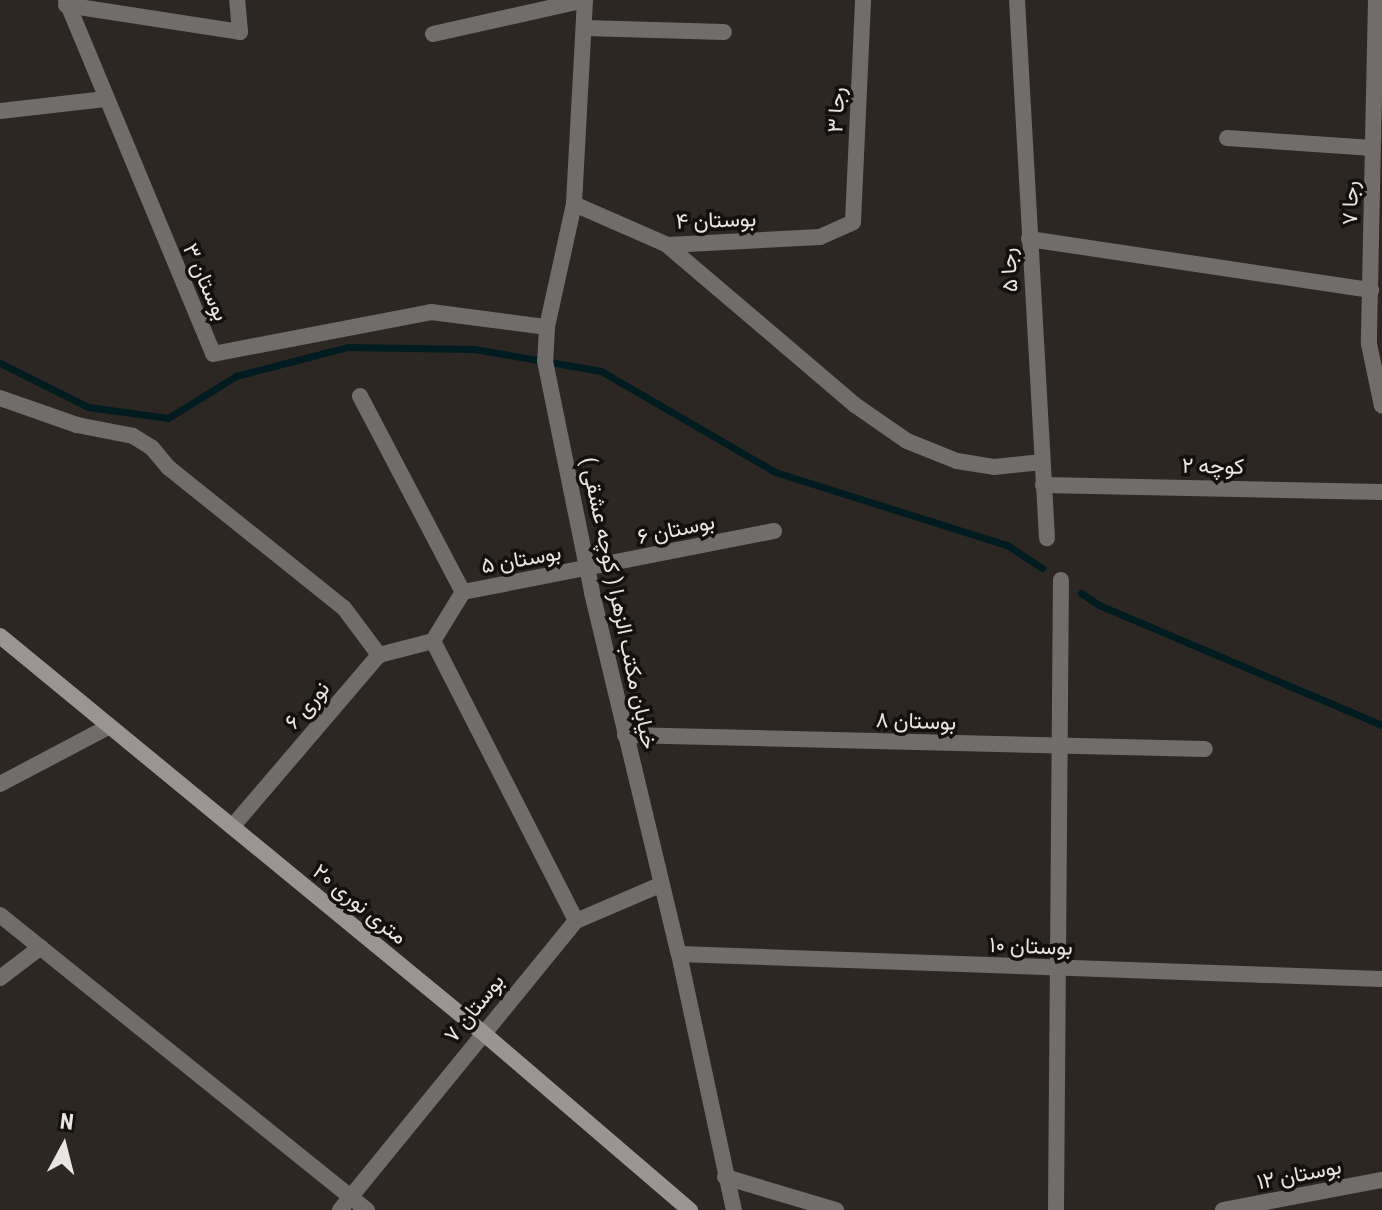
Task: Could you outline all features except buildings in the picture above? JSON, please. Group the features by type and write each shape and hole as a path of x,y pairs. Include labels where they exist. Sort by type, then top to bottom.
{"main road":[{"name":"۲۰ متری نوری","path":"0,636 482,1032 690,1210"}],"street":[{"path":"66,3 240,32 237,0"},
{"path":"433,34 585,0"},
{"name":"خیابان مکتب الزهرا ( کوچه عشقی )","path":"585,0 574,204 547,327 545,361 587,570 660,885 679,954 734,1210"},
{"name":"رجا ۳","path":"820,237 853,222 863,0"},
{"name":"رجا ۵","path":"1017,0 1047,538"},
{"name":"رجا ۷","path":"1376,0 1373,148 1377,227 1369,344 1381,394"},
{"name":"بوستان ۳","path":"66,3 213,354 431,312 547,327"},
{"path":"585,28 724,32"},
{"path":"0,111 105,99"},
{"path":"1227,138 1373,148"},
{"name":"بوستان ۴","path":"574,204 667,245 820,237"},
{"path":"1029,239 1371,290"},
{"path":"667,245 855,405 907,441 957,461 994,467 1042,462"},
{"path":"0,398 77,425 133,436 152,448 169,468 344,608 379,655 433,641 463,592 360,396"},
{"name":"کوچه ۲","path":"1043,485 1382,492"},
{"name":"بوستان ۶","path":"587,570 774,531"},
{"name":"بوستان ۵","path":"463,592 587,570"},
{"path":"1056,1210 1061,580"},
{"path":"433,641 576,921"},
{"name":"نوری ۶","path":"232,827 379,655"},
{"path":"0,784 110,726"},
{"name":"بوستان ۸","path":"625,735 1205,749"},
{"name":"بوستان ۷","path":"340,1210 482,1032 576,921 660,885"},
{"path":"0,915 367,1210"},
{"path":"0,978 41,947"},
{"name":"بوستان ۱۰","path":"679,954 1382,979"},
{"path":"725,1177 836,1210"},
{"name":"بوستان ۱۲","path":"1223,1210 1382,1180"}],"waterway":[{"path":"0,363 88,407 168,418 236,376 347,347 474,349 601,371 775,472 1007,545 1042,568"},
{"path":"1081,593 1099,605 1382,725"}]}
